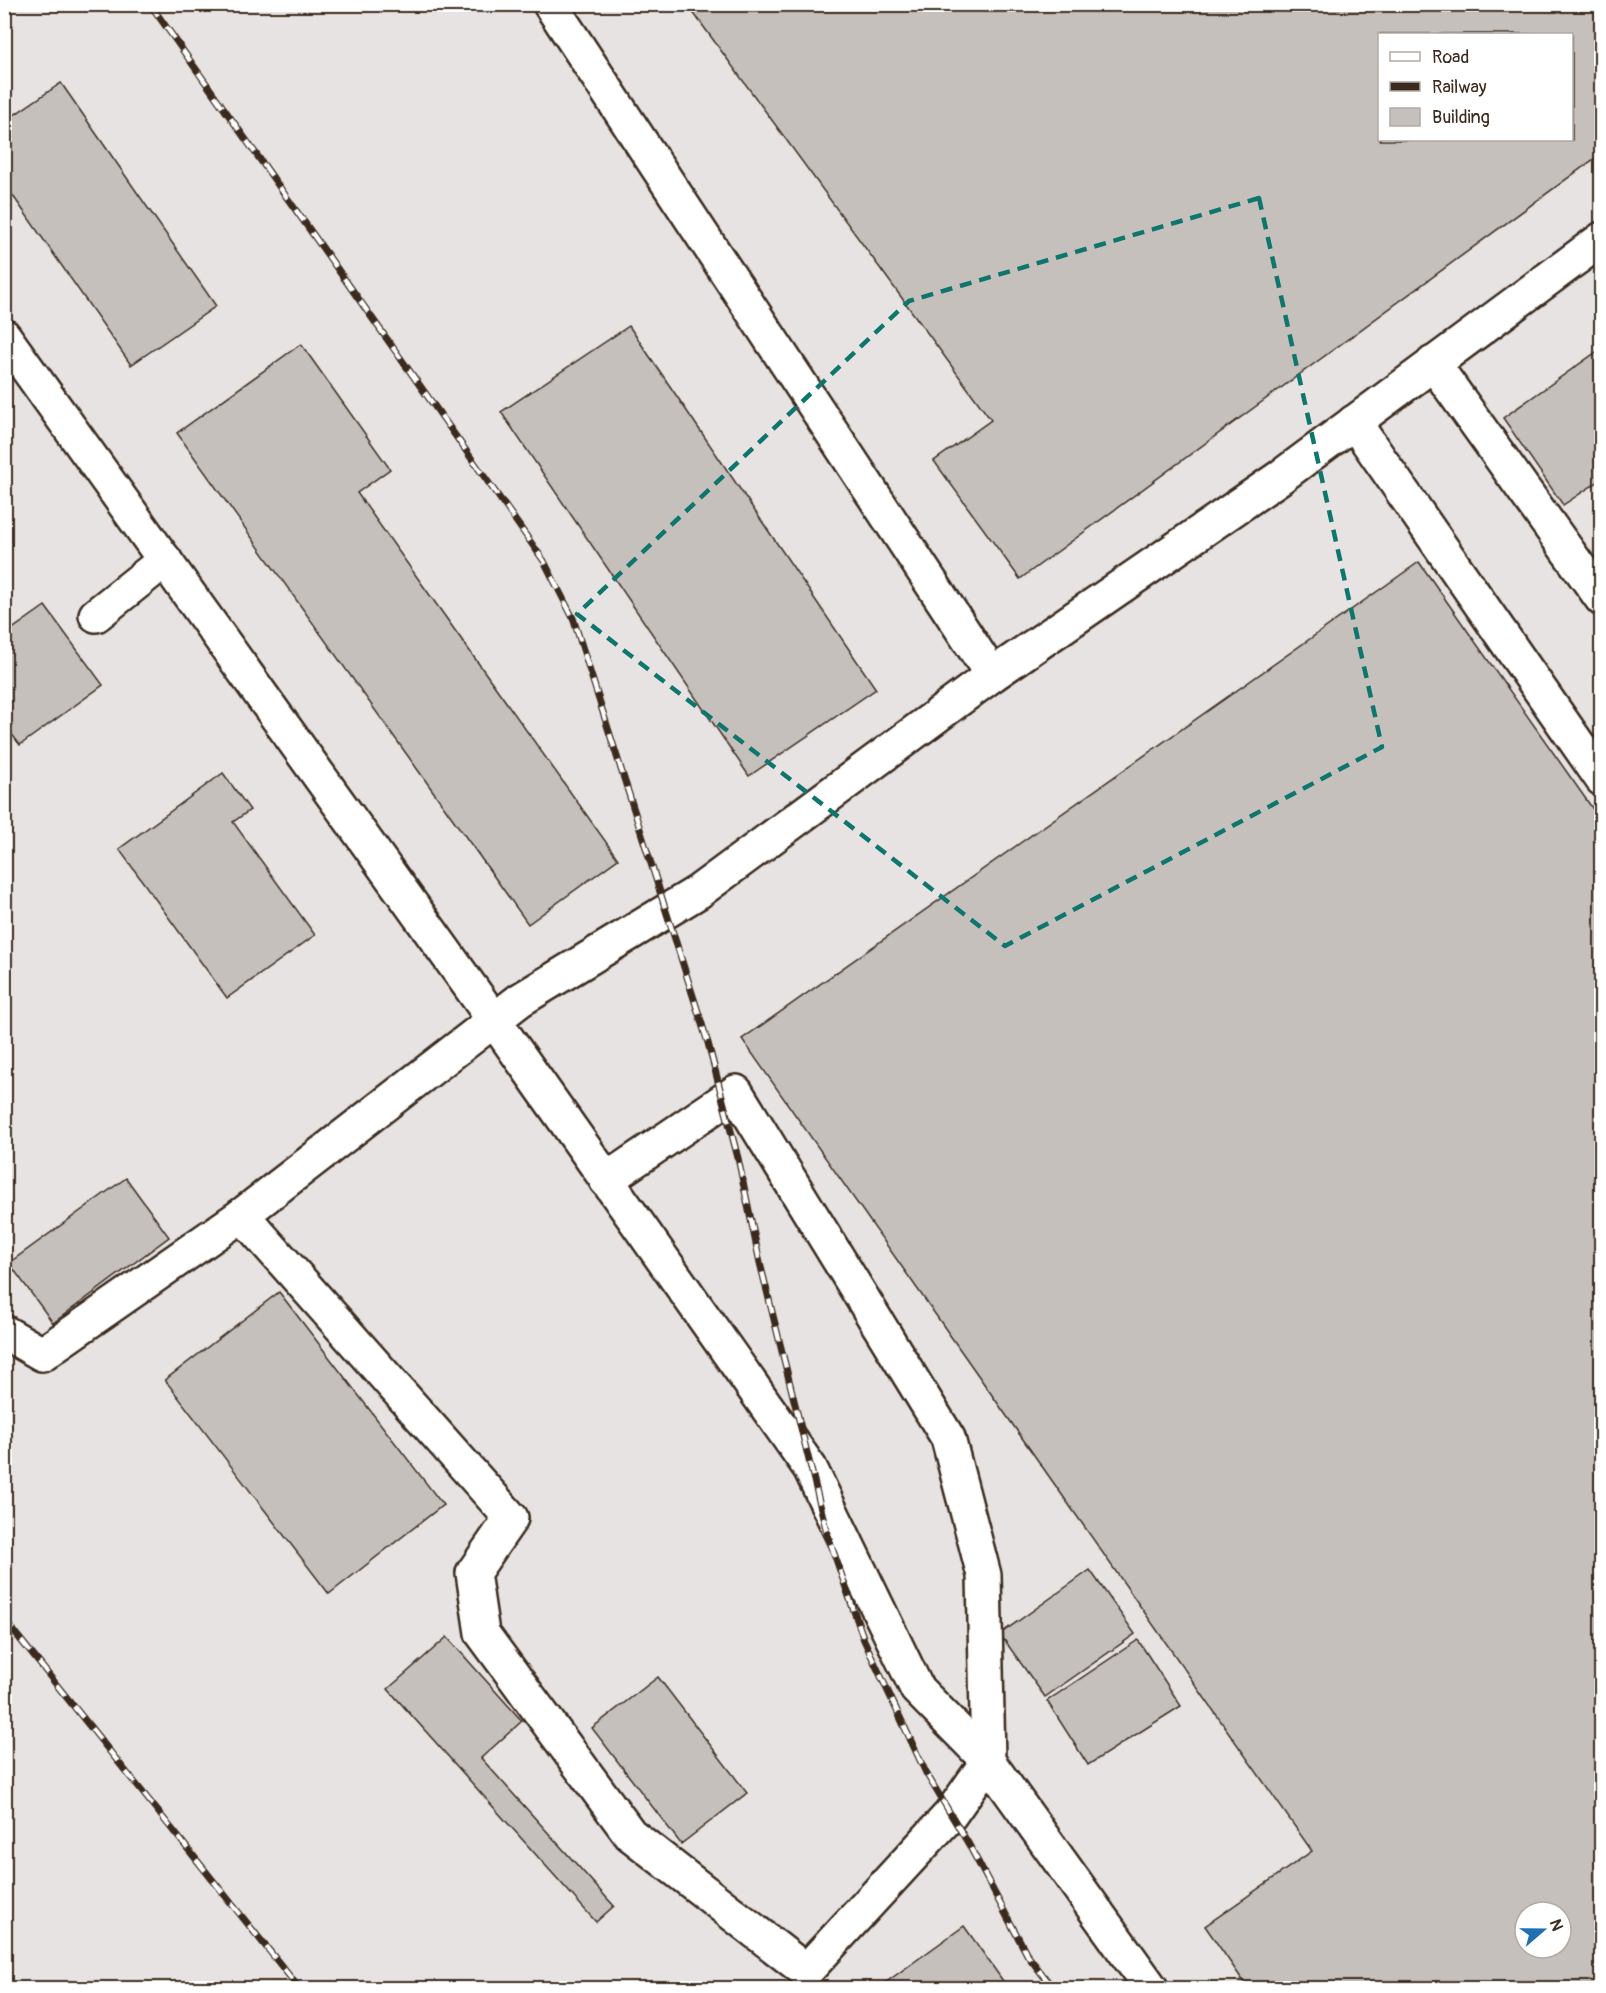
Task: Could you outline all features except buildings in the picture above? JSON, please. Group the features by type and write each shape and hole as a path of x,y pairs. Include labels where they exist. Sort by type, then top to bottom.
{"lane":[{"path":"550,4 993,675"},
{"path":"4,1332 42,1354 242,1215 520,1000 698,891 993,675 1279,478 1602,239"},
{"path":"4,336 494,1020 810,1468 917,1689 988,1761 1151,1989"},
{"path":"1433,363 1602,599"},
{"path":"1354,422 1602,779"},
{"path":"96,615 165,560"},
{"path":"242,1215 511,1518 473,1573 482,1633 630,1834 812,1980 951,1815 988,1761 984,1575 948,1438 736,1092 606,1180"}],"highlighted area":[{"path":"1259,198 1382,747 1005,946 577,614 909,301"}],"shaded area":[{"path":"5,5 1601,5 1601,1988 5,1988"}],"railway":[{"path":"150,4 544,561 573,618 708,1043 738,1158 760,1263 827,1533 864,1640 926,1773 968,1843 1028,1956 1053,1988"},
{"path":"4,1619 299,1988"}]}
